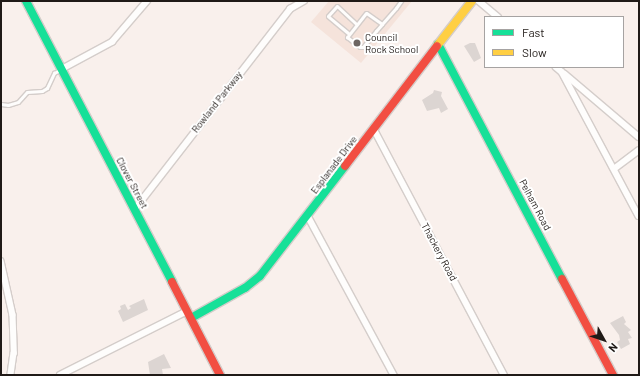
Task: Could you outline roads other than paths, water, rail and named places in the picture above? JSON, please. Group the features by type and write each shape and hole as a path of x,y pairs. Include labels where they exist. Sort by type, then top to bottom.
{"street":[{"name":"Clover Street","path":"26,1 220,375"},
{"path":"62,69 112,42 147,1"},
{"name":"Rowland Parkway","path":"135,209 290,9 304,1"},
{"name":"Esplanade Drive","path":"191,318 245,288 260,276 308,216 472,1"},
{"path":"479,1 497,16"},
{"name":"Pelham Road","path":"438,44 613,375"},
{"path":"557,68 639,138"},
{"path":"562,72 639,216"},
{"name":"Thackery Road","path":"374,129 504,375"},
{"path":"614,169 639,150"},
{"path":"308,216 394,375"},
{"path":"1,261 13,315 14,353 11,375"},
{"path":"60,375 187,311"}],"lane":[{"path":"356,24 338,6 328,16 348,33 347,37 360,48 401,1"},
{"path":"348,33 366,13 382,24"},
{"path":"1,104 13,104 26,92 42,91 47,88 54,73 62,69"}],"place":[{"name":"Council Rock School","path":"357,43"}]}
